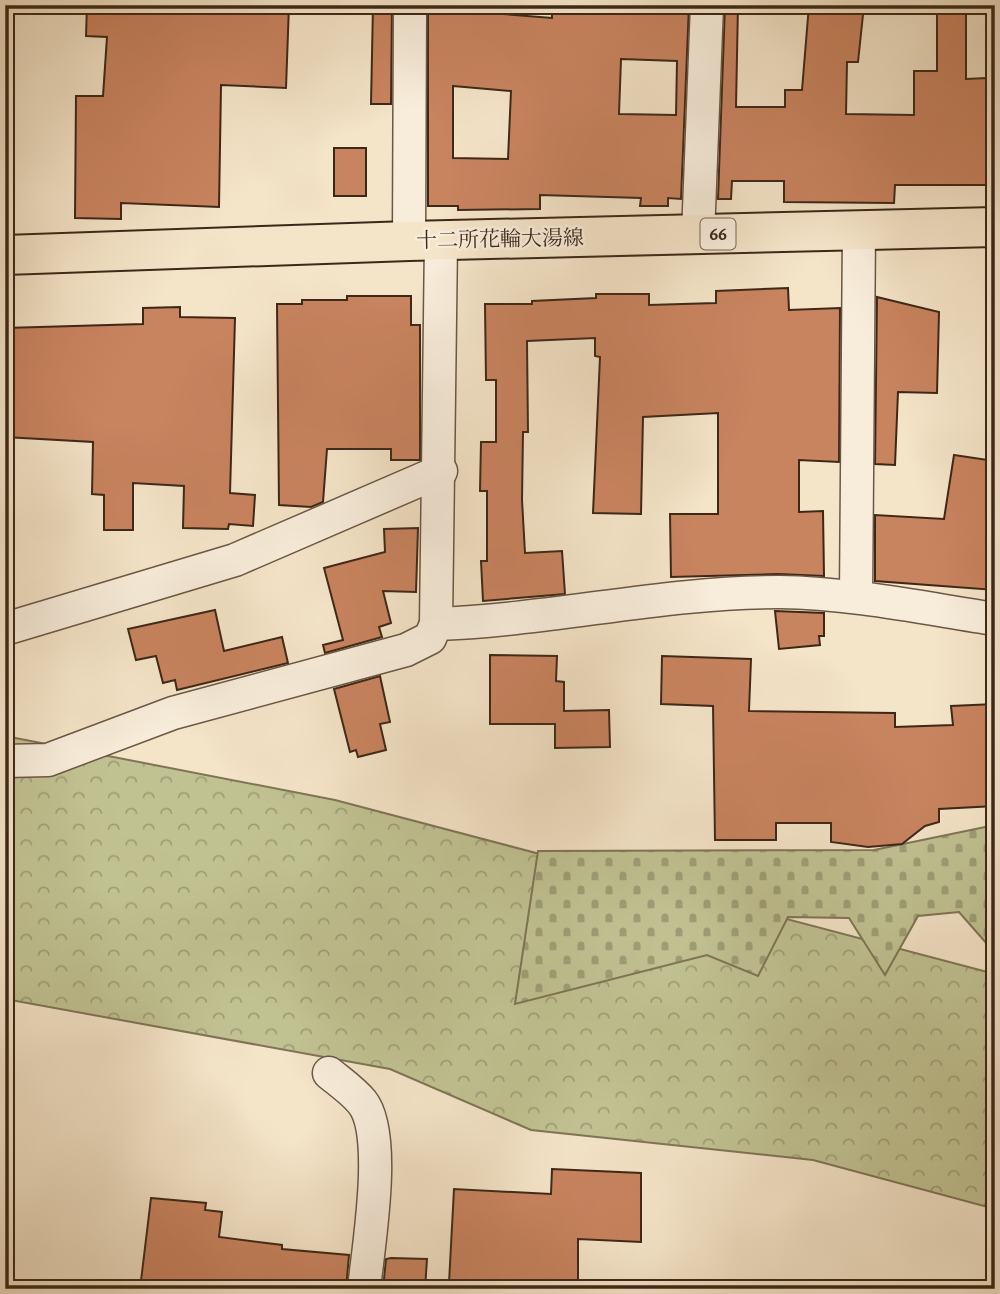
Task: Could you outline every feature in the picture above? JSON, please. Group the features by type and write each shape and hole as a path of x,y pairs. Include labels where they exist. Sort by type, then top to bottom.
{"main road":[{"name":"十二所花輪大湯線","path":"5,255 425,241 995,227"}],"street":[{"path":"5,761 48,760 173,713 406,650 430,638 436,624 441,471 410,5"},
{"path":"698,234 707,5"},
{"path":"856,597 859,230"},
{"path":"5,629 235,560 441,471"},
{"path":"436,624 504,621 655,600 779,592 856,597 995,619"},
{"path":"330,1073 363,1104 374,1140 375,1166 364,1289"}],"green space":[{"path":"5,736 335,800 995,974 995,1209 813,1160 531,1130 390,1069 5,999"},
{"path":"995,825 995,953 959,912 918,916 885,975 849,918 788,917 758,976 707,955 515,1004 538,851 874,850"}],"building":[{"path":"87,5 289,5 286,88 221,85 219,207 121,203 121,219 75,218 76,96 103,96 107,37 86,36"},
{"path":"373,5 392,5 391,104 371,104"},
{"path":"582,5 689,5 681,199 668,198 668,206 640,206 641,198 540,195 540,209 458,210 458,206 428,206 428,8 552,18 552,8 582,9","holes":["621,59 677,61 676,115 619,114","453,86 511,91 508,159 453,158"]},
{"path":"725,5 738,5 736,107 785,107 785,90 802,90 809,5 864,5 858,62 847,62 846,114 914,115 914,71 937,71 937,5 966,5 966,79 986,78 986,111 995,111 995,185 895,185 894,203 784,202 784,181 732,181 731,199 718,199"},
{"path":"334,148 366,148 366,196 334,196"},
{"path":"788,288 789,310 840,308 839,462 799,460 799,512 823,511 824,576 778,574 671,577 670,514 718,514 718,413 643,417 641,514 593,513 600,357 595,356 595,338 527,341 528,432 523,432 522,500 525,553 562,551 565,594 483,601 481,561 487,561 487,491 480,491 481,442 496,442 496,380 486,380 485,304 532,304 532,301 596,298 596,294 649,294 649,305 716,303 716,291"},
{"path":"347,296 411,296 411,325 420,325 420,460 391,460 391,449 327,449 323,502 311,507 279,505 277,304 302,304 302,300 347,300"},
{"path":"877,297 939,312 937,393 898,392 895,465 875,464"},
{"path":"180,307 180,317 235,318 230,493 255,495 253,526 229,524 228,529 183,528 184,486 133,483 133,530 104,530 104,495 92,494 93,442 5,437 5,328 143,324 143,308"},
{"path":"954,455 995,461 995,590 875,581 875,515 944,519"},
{"path":"418,528 416,592 383,591 391,623 379,627 382,637 325,653 323,645 343,640 324,568 385,552 384,529"},
{"path":"215,610 224,651 282,637 288,663 177,690 175,680 163,683 156,656 136,660 128,629"},
{"path":"775,611 824,613 824,636 819,636 820,645 779,649"},
{"path":"490,655 557,656 556,681 564,682 564,711 609,710 610,747 555,748 555,724 490,724"},
{"path":"662,656 751,659 749,711 895,713 895,727 953,725 951,706 995,704 995,806 939,809 939,822 925,826 902,844 868,847 831,842 831,823 776,823 776,840 715,840 713,706 661,704"},
{"path":"380,676 390,722 380,724 386,750 358,757 356,750 350,752 334,689"},
{"path":"552,1169 641,1173 641,1242 578,1239 578,1289 449,1283 454,1189 551,1194"},
{"path":"151,1198 206,1203 205,1210 222,1212 219,1237 282,1245 282,1249 349,1255 346,1289 140,1289"},
{"path":"386,1259 427,1259 425,1289 383,1289"}]}
